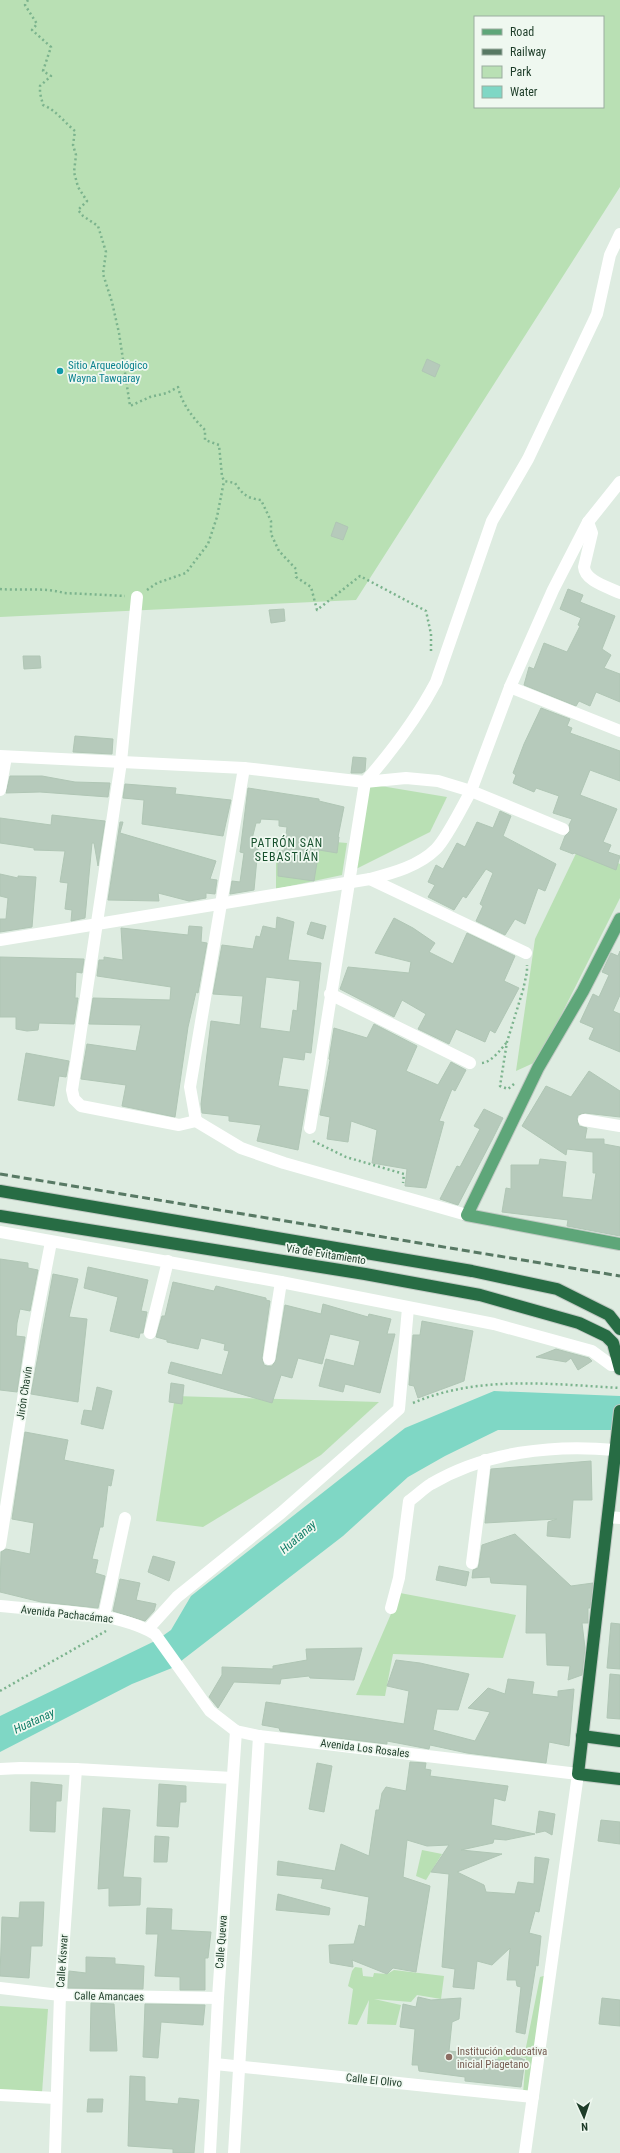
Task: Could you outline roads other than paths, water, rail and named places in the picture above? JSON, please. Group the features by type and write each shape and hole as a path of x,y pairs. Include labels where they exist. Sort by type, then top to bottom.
{"highway":[{"name":"Vía de Evitamiento","path":"0,1191 472,1271 557,1289 609,1315 620,1329"},
{"name":"Vía de Evitamiento","path":"0,1216 358,1272 480,1295 578,1323 606,1336 613,1343 620,1366"},
{"path":"620,1411 616,1445 614,1517 582,1736 578,1774 620,1779"},
{"path":"582,1736 620,1741"}],"main road":[{"path":"620,919 583,991 538,1068 467,1215 620,1244"}],"street":[{"path":"310,1128 330,994 365,782 393,750 424,706 436,682 492,521 528,459 597,314 610,255 620,234"},
{"path":"0,940 370,879 404,869 423,859 437,848 461,811 471,791 510,687 553,590 588,522 620,482"},
{"path":"588,522 592,533 584,572 590,578 620,593"},
{"path":"137,597 121,762 72,1090 74,1099 81,1106 179,1125 196,1121 241,1148 299,1168 467,1215"},
{"path":"510,687 620,731"},
{"path":"0,790 3,757 244,768 365,782 406,778 438,782 471,791 563,829"},
{"path":"196,1121 190,1087 244,768"},
{"path":"370,879 526,953"},
{"path":"330,994 470,1063"},
{"path":"584,1120 620,1126"},
{"path":"0,1232 281,1282 494,1324 592,1351 611,1365 620,1366"},
{"name":"Jirón Chavín","path":"0,1546 34,1330 51,1242"},
{"path":"150,1333 168,1261"},
{"path":"269,1359 281,1282"},
{"path":"151,1632 177,1597 281,1513 399,1409 408,1308"},
{"path":"391,1608 399,1578 409,1501 430,1484 485,1460 549,1450 592,1448 616,1445"},
{"path":"472,1564 485,1460"},
{"path":"104,1616 125,1518"},
{"name":"Avenida Pachacámac","path":"0,1606 104,1616 124,1621 151,1632"},
{"name":"Avenida Los Rosales","path":"151,1632 210,1711 236,1731 259,1736 578,1774"},
{"name":"Calle Quewa","path":"210,2153 218,1998 236,1731"},
{"path":"234,2153 259,1736"},
{"path":"0,1769 76,1769 232,1778"},
{"name":"Calle Kiswar","path":"55,2153 55,2098 60,1995 76,1769"},
{"path":"525,2153 578,1774"},
{"name":"Calle Amancaes","path":"0,1988 60,1995 218,1998"},
{"name":"Calle El Olivo","path":"215,2064 533,2097"},
{"path":"0,2095 55,2098"}],"water":[{"name":"Huatanay","path":"494,1391 620,1396 620,1430 498,1430 445,1456 408,1477 343,1536 172,1668 132,1684 0,1752 0,1716 157,1640 171,1630 191,1596 405,1428"}],"railway":[{"path":"0,1174 620,1276"}],"place":[{"name":"Sitio Arqueológico Wayna Tawqaray","path":"60,371"},
{"name":"Institución educativa inicial Piagetano","path":"449,2057"}],"district":[{"name":"PATRÓN SAN SEBASTIÁN","path":"287,850"}]}
